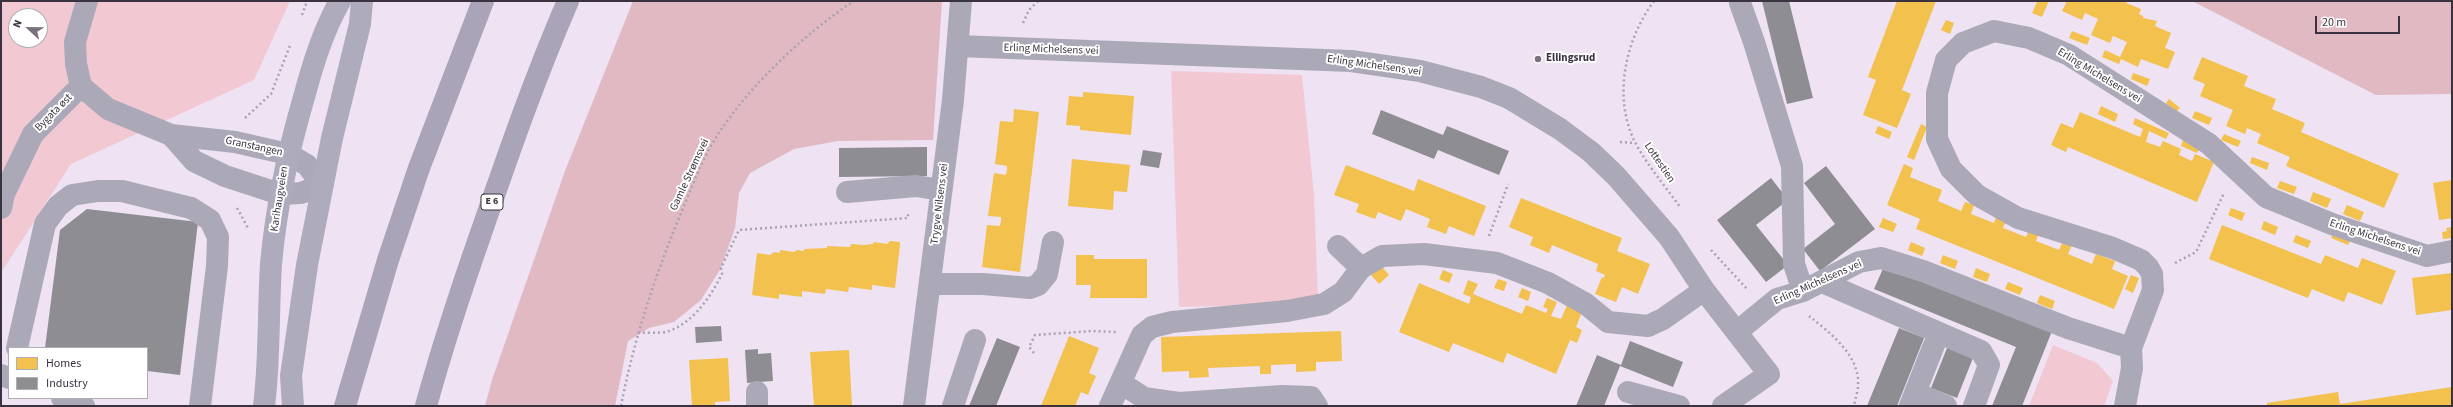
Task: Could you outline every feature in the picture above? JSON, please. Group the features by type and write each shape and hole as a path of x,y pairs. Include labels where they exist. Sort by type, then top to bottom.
{"highway":[{"path":"345,406 388,260 419,168 482,1"},
{"name":"E 6","path":"426,406 440,356 495,192 530,96 568,1"}],"main road":[{"name":"Karihaugveien","path":"264,406 267,381 271,265 280,194 288,154 312,70 330,19 340,1"},
{"path":"293,406 291,376 307,265 322,185 360,24 362,1"}],"street":[{"path":"81,86 76,64 75,42 87,1"},
{"name":"Trygve Nilsens vei","path":"914,406 931,284 941,190 954,100 961,1"},
{"path":"1740,3 1754,42 1792,166 1794,264 1812,287 1981,351 1989,365 1974,406"},
{"name":"Erling Michelsens vei","path":"2125,406 2132,368 2130,348 2154,290 2148,267 2142,260 2113,248 2018,218 1978,195 1951,169 1937,139 1937,93 1946,60 1963,43 1994,31 2029,38 2069,55 2209,144 2266,198 2332,224 2427,256 2452,251"},
{"name":"Erling Michelsens vei","path":"958,46 1351,61 1420,71 1481,87 1509,98 1540,116 1591,152 1616,176 1669,238 1704,290 1738,331 1769,374 1723,406"},
{"name":"Granstangen","path":"81,86 108,108 171,134 227,141 288,154 307,165 322,185 301,193 280,194 225,176 194,161 171,134"},
{"name":"Bygata øst","path":"1,208 4,194 33,134 81,86"},
{"path":"847,192 910,187 941,190"},
{"path":"17,347 45,224 58,206 72,195 98,191 122,191 191,208 210,220 218,237 217,266 200,406"},
{"path":"931,284 983,284 1030,288 1038,284 1047,274 1053,242"},
{"path":"1338,246 1361,268"},
{"path":"1110,406 1142,335 1152,327 1172,322 1287,311 1324,304 1343,292 1361,268 1382,256 1424,254 1497,263 1548,283 1586,304 1608,322 1648,326 1663,318 1704,290"},
{"name":"Erling Michelsens vei","path":"1738,331 1771,304 1812,287 1859,262 1881,258 1922,271 2068,328 2130,348"},
{"path":"953,406 975,340"},
{"path":"1934,345 1913,400 1946,406"},
{"path":"1120,383 1144,398 1179,403 1282,396 1314,402"},
{"path":"1628,392 1679,406"},
{"path":"65,399 84,406"}],"path":[{"path":"299,22 307,1"},
{"name":"Gamle Strømsvei","path":"621,406 638,332 664,255 693,184 716,137 746,96 827,18 854,1"},
{"path":"1021,29 1029,10 1038,1"},
{"name":"Lottestien","path":"1654,1 1634,39 1624,70 1625,108 1635,143 1684,214"},
{"path":"242,122 253,108 271,94 294,36"},
{"path":"2168,267 2196,252 2236,169"},
{"path":"1490,234 1508,184"},
{"path":"638,332 668,331 690,317 704,303 722,274 722,268 739,230 908,218 910,187"},
{"path":"1708,245 1771,304 1807,315 1841,344 1855,368 1859,384 1854,406"},
{"path":"1034,353 1029,346 1035,336 1092,331 1132,332 1142,335"}],"shaded area":[{"path":"1,1 290,1 254,80 71,164 1,273"},
{"path":"633,1 942,1 933,140 838,141 794,149 750,173 739,193 735,228 721,268 701,300 674,322 649,328 628,341 615,406 485,406 492,380 565,171"},
{"path":"2192,1 2452,1 2452,94 2376,95"},
{"path":"1171,71 1302,75 1314,195 1318,297 1288,304 1179,307"},
{"path":"2053,345 2097,363 2113,381 2104,406 2029,406"}],"building: Homes":[{"path":"1897,1 1936,1 1902,90 1911,94 1897,128 1863,115 1876,80 1868,77"},
{"path":"2034,1 2049,1 2042,17 2032,13 2037,2"},
{"path":"2067,1 2127,1 2126,3 2141,9 2139,14 2143,16 2143,18 2157,21 2155,26 2171,33 2165,48 2175,52 2168,69 2141,59 2138,67 2121,59 2119,64 2102,57 2105,50 2120,57 2127,42 2113,36 2110,43 2091,35 2098,19 2085,13 2082,20 2062,11"},
{"path":"1946,20 1954,23 1950,34 1941,30"},
{"path":"2072,31 2090,38 2087,45 2069,38"},
{"path":"2202,57 2248,76 2244,86 2276,99 2272,109 2305,123 2301,132 2399,174 2384,208 2286,166 2290,157 2257,143 2261,134 2247,128 2245,134 2226,126 2233,110 2200,96 2205,84 2193,79"},
{"path":"2133,73 2150,79 2147,86 2131,79"},
{"path":"1083,92 1134,96 1131,135 1080,130 1080,126 1066,125 1069,96 1083,97"},
{"path":"2169,99 2180,108 2176,112 2166,103"},
{"path":"2101,106 2118,114 2115,122 2098,114"},
{"path":"1014,109 1039,112 1020,272 982,267 987,225 1000,226 1001,221 1001,217 988,216 994,173 1006,175 1007,170 1007,166 995,164 1000,121 1013,122"},
{"path":"2195,111 2212,118 2209,125 2192,118"},
{"path":"2080,112 2140,137 2143,129 2133,124 2135,118 2169,133 2166,139 2149,131 2146,142 2160,147 2163,141 2181,149 2179,155 2192,161 2195,154 2214,162 2197,202 2068,147 2066,152 2051,145 2061,123 2073,128"},
{"path":"1921,124 1927,127 1914,160 1907,157"},
{"path":"1878,126 1892,132 1889,139 1875,133"},
{"path":"2224,134 2241,141 2238,147 2221,140"},
{"path":"2183,140 2200,147 2197,153 2181,146"},
{"path":"2252,157 2269,163 2267,170 2250,163"},
{"path":"1072,159 1130,165 1127,192 1114,191 1113,210 1068,206"},
{"path":"1904,164 1913,168 1910,177 1942,190 1938,201 1961,211 1965,202 1974,205 1971,214 1994,223 1997,214 2007,218 2003,228 2026,237 2030,228 2039,232 2036,241 2059,250 2063,241 2072,245 2068,254 2092,264 2096,254 2115,261 2112,269 2128,276 2114,309 1916,229 1920,219 1887,205"},
{"path":"1346,165 1414,191 1418,179 1486,206 1474,236 1449,226 1446,234 1427,227 1430,219 1406,209 1401,221 1378,212 1375,219 1356,212 1359,204 1334,195"},
{"path":"2452,180 2452,218 2439,220 2433,183"},
{"path":"2280,181 2297,187 2294,194 2277,188"},
{"path":"2313,192 2331,199 2327,208 2310,201"},
{"path":"1521,198 1622,238 1617,251 1650,264 1638,294 1622,287 1616,302 1595,294 1602,277 1604,278 1605,275 1596,271 1598,264 1552,245 1549,253 1530,245 1533,237 1509,227"},
{"path":"2347,205 2364,212 2360,221 2343,214"},
{"path":"2231,208 2245,213 2242,221 2228,215"},
{"path":"1883,218 1897,224 1893,232 1879,227"},
{"path":"2264,221 2278,227 2275,235 2261,229"},
{"path":"2222,225 2321,264 2325,255 2358,268 2362,258 2396,271 2382,305 2348,292 2344,302 2312,289 2308,298 2209,259"},
{"path":"2452,227 2452,238 2443,239 2442,232 2447,231 2446,228"},
{"path":"2334,232 2351,239 2348,245 2331,238"},
{"path":"2296,235 2311,241 2308,248 2293,242"},
{"path":"890,241 900,242 895,288 872,285 872,290 849,287 848,292 826,289 825,294 802,291 802,297 779,294 779,299 752,295 757,253 770,255 774,252 780,253 780,250 794,252 797,250 804,251 804,249 827,248 827,246 850,247 851,244 864,245 873,244 874,242 887,244"},
{"path":"1911,242 1925,248 1922,256 1908,250"},
{"path":"1076,255 1094,255 1094,259 1147,259 1147,298 1090,298 1091,285 1076,285"},
{"path":"1943,255 1958,261 1955,269 1940,263"},
{"path":"1382,267 1389,275 1379,284 1371,275"},
{"path":"1976,268 1990,274 1987,282 1973,277"},
{"path":"1443,270 1453,274 1449,283 1439,279"},
{"path":"2452,273 2452,310 2416,315 2412,278"},
{"path":"2131,275 2139,278 2133,293 2125,289"},
{"path":"1498,279 1507,282 1504,291 1494,288"},
{"path":"1468,280 1478,284 1473,294 1522,314 1526,305 1546,313 1548,309 1543,307 1547,298 1557,302 1551,316 1561,319 1568,303 1583,309 1576,327 1582,330 1577,343 1570,340 1556,374 1507,353 1503,363 1453,343 1449,352 1399,332 1419,283 1469,304 1471,297 1463,294"},
{"path":"2008,282 2023,288 2020,295 2005,289"},
{"path":"1522,288 1531,292 1528,301 1518,297"},
{"path":"2040,295 2055,301 2052,309 2037,303"},
{"path":"1341,331 1342,361 1316,362 1316,371 1296,372 1296,364 1271,365 1271,374 1260,374 1260,366 1208,368 1209,377 1189,378 1189,371 1162,372 1161,337"},
{"path":"1069,336 1099,348 1089,373 1096,376 1088,395 1081,392 1075,406 1041,406"},
{"path":"849,350 852,406 814,406 810,352"},
{"path":"728,358 730,401 715,402 715,406 692,406 689,360"},
{"path":"2452,387 2452,406 2267,406 2267,403 2338,392 2340,404"}],"building: Industry":[{"path":"1762,1 1789,1 1813,98 1787,104"},
{"path":"1381,110 1443,135 1447,126 1509,151 1499,175 1438,150 1434,159 1372,134"},
{"path":"927,147 927,176 839,177 839,148"},
{"path":"1143,150 1162,153 1159,168 1140,165"},
{"path":"1826,166 1875,229 1820,271 1803,249 1835,224 1804,183"},
{"path":"1771,178 1788,200 1756,225 1788,265 1766,282 1717,220"},
{"path":"87,209 198,222 180,375 148,371 148,347 45,347 60,230"},
{"path":"1885,264 2052,331 2022,406 1992,406 2016,347 1874,289"},
{"path":"721,326 722,341 696,343 695,327"},
{"path":"1899,328 1924,338 1897,406 1867,406"},
{"path":"997,338 1020,347 996,406 969,406"},
{"path":"1630,341 1683,362 1673,387 1620,366 1604,406 1576,406 1597,355 1621,365"},
{"path":"1947,348 1973,358 1957,398 1931,388"},
{"path":"758,349 758,354 771,353 773,381 747,383 745,350"}],"place":[{"name":"Ellingsrud","path":"1538,59"}]}
